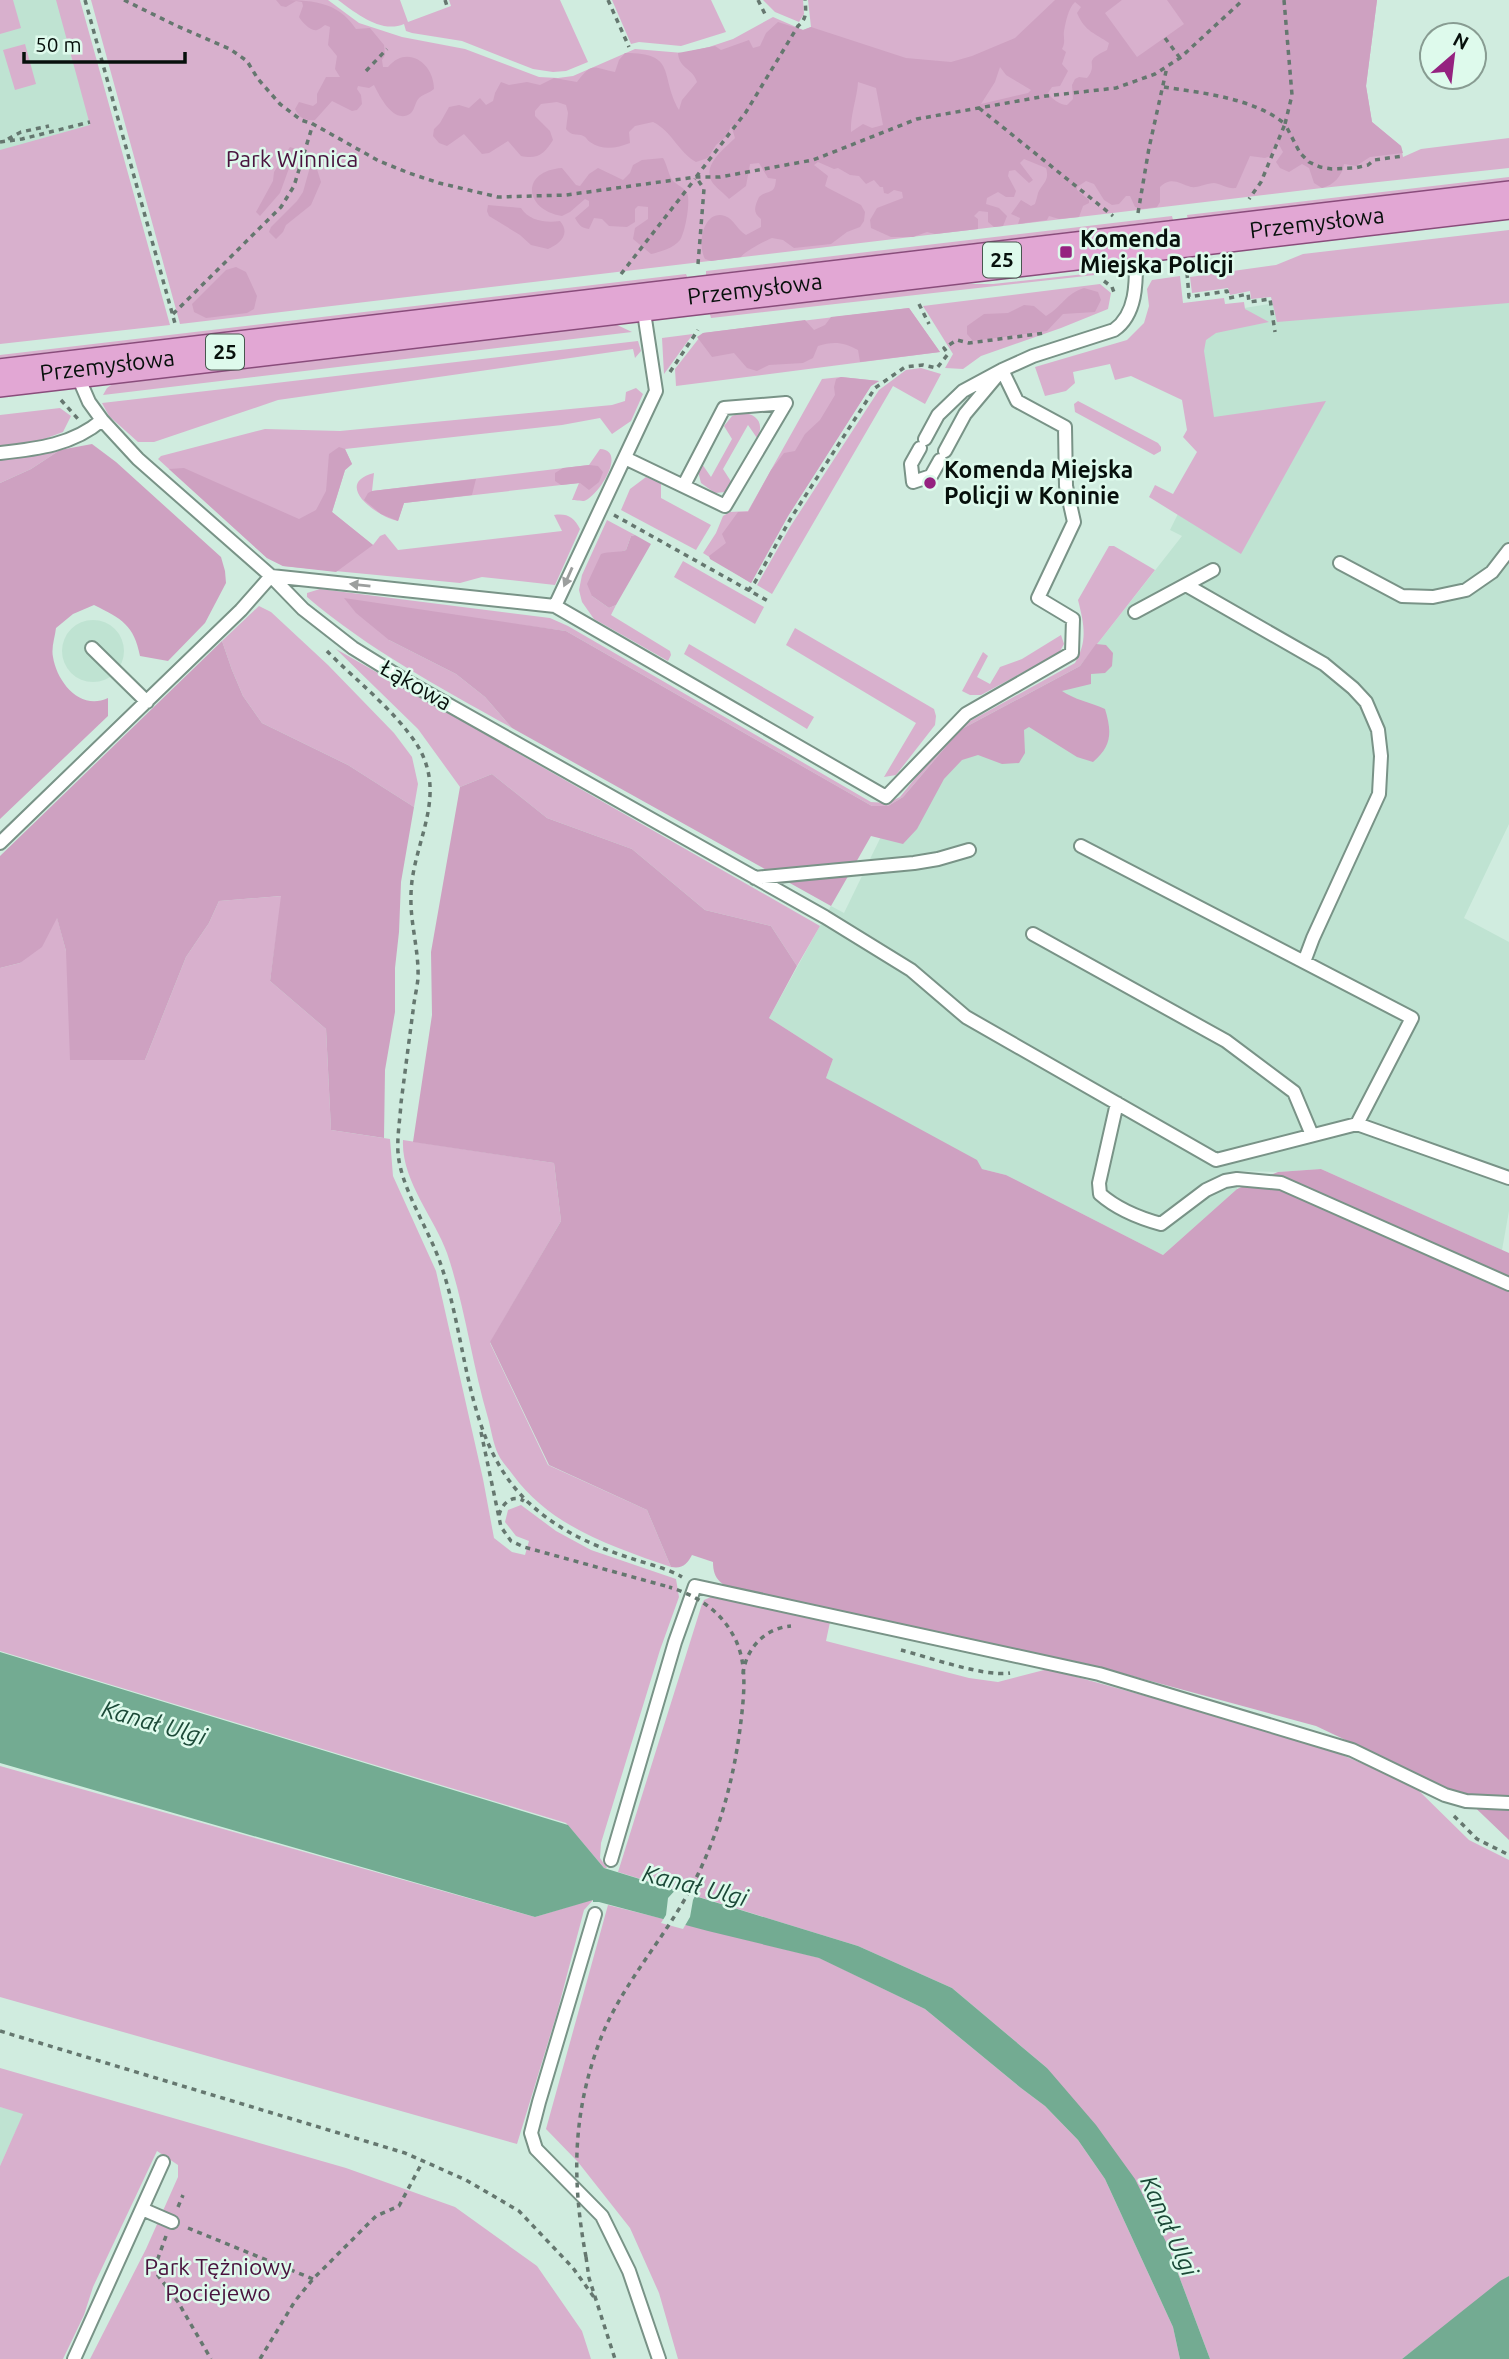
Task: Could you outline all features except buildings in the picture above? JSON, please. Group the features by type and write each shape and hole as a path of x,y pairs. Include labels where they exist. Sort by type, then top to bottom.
{"main road":[{"name":"Przemysłowa","path":"0,378 68,384 631,288 1137,228 1509,200"}],"lane":[{"path":"1002,370 965,414 931,475 913,482 911,464 938,415 963,391 1002,370 1033,356 1094,338 1125,323 1130,311 1135,279 1137,228"},
{"path":"555,606 656,391 631,288"},
{"path":"0,843 242,610 271,576 555,606 886,797 966,714 1072,653 1073,619 1038,598 1074,522 1066,485 1065,427 1017,401 1002,370"},
{"name":"Łąkowa","path":"68,384 89,402 138,459 271,576 303,609 353,648 825,917 911,970 966,1017 1216,1160 1357,1124"},
{"path":"625,457 725,506 786,403 724,408 684,485"},
{"path":"0,453 44,448 89,431 102,419"},
{"path":"1340,563 1402,596 1433,597 1466,590 1492,572 1509,550"},
{"path":"1135,612 1213,570"},
{"path":"1186,584 1324,664 1366,702 1378,730 1381,756 1378,794 1304,962"},
{"path":"92,648 147,702"},
{"path":"1081,846 1412,1018 1357,1124 1509,1178"},
{"path":"754,878 914,863 969,850"},
{"path":"1033,934 1226,1041 1294,1092 1312,1135"},
{"path":"1117,1103 1099,1183 1100,1194 1109,1202 1141,1219 1161,1224 1206,1190 1225,1181 1237,1179 1281,1183 1509,1284"},
{"path":"611,1860 675,1642 695,1586 1098,1674 1352,1751 1421,1784 1466,1801 1509,1803"},
{"path":"595,1914 539,2102 531,2133 532,2140 544,2159 602,2216 629,2271 659,2359"},
{"path":"74,2359 163,2162"},
{"path":"142,2209 172,2222"}],"path":[{"path":"85,0 176,327"},
{"path":"124,0 230,49 247,61 258,79 280,104 301,120 379,161 409,173 498,197 566,195 696,177 720,177 813,160 917,119 1046,96 1116,88 1155,74 1180,58 1243,0"},
{"path":"445,0 447,6"},
{"path":"608,0 629,47"},
{"path":"758,0 766,16"},
{"path":"631,288 696,177 746,112 797,26 802,23 807,13 805,0"},
{"path":"1249,199 1266,172 1285,124 1292,95 1284,0"},
{"path":"1165,38 1180,58"},
{"path":"366,71 387,50"},
{"path":"1137,228 1149,148 1168,66"},
{"path":"1164,88 1213,94 1242,102 1278,117 1285,124 1300,153 1309,162 1320,167 1355,168 1374,160 1403,156"},
{"path":"979,108 1113,216"},
{"path":"2,141 22,139 90,122"},
{"path":"173,314 281,207 294,186 313,124"},
{"path":"2,141 21,132 48,126"},
{"path":"696,177 704,189 698,264"},
{"path":"1187,273 1189,297 1227,291 1228,298 1248,294 1249,302 1269,299 1275,332"},
{"path":"1104,281 1112,287 1116,302"},
{"path":"919,304 929,324"},
{"path":"748,591 791,518 875,388 905,367 923,365 937,368 948,354 944,348 957,340 969,343 1050,332"},
{"path":"68,384 89,431"},
{"path":"598,511 768,601"},
{"path":"319,643 414,740 425,761 429,778 431,798 417,856 411,897 417,942 418,981 402,1097 398,1154 401,1174 444,1273 480,1427 499,1524 507,1538 517,1545 669,1587 702,1601 724,1621 738,1646 743,1674 743,1705 735,1765 714,1838 669,1926 618,2001 599,2041 578,2122 577,2207 596,2300 615,2359"},
{"path":"480,1427 510,1484 556,1525 582,1539 677,1574"},
{"path":"499,1524 499,1511 507,1502 520,1498 530,1504"},
{"path":"743,1674 749,1653 763,1636 779,1628 801,1626"},
{"path":"1421,1784 1477,1839 1509,1855"},
{"path":"0,2031 423,2161 466,2179 519,2211 573,2268 596,2300"},
{"path":"260,2359 295,2301 313,2279 376,2217 399,2206 423,2161"},
{"path":"211,2359 178,2302 157,2274 156,2261 172,2222 313,2279"}],"shaded area":[{"path":"0,0 63,0 96,119 0,300"},
{"path":"1509,265 1509,824 1464,918 1509,942 1509,1211 1502,1250 1321,1169 1236,1171 1237,1189 1163,1255 1006,1175 982,1169 826,1078 833,1059 769,1018 831,906 844,913 862,876 872,874 870,859 899,800 1080,666 1182,536 1170,530 1203,463 1183,318"},
{"path":"93,620 115,629 124,651 115,673 93,682 71,673 62,651 71,629"},
{"path":"0,2107 24,2113 0,2166"}],"green space":[{"path":"0,0 13,0 21,28 0,34"},
{"path":"56,0 80,0 170,325 0,344 0,150 90,125"},
{"name":"Park Winnica","path":"91,0 328,0 359,23 402,37 465,49 539,77 558,78 573,76 635,49 683,53 709,47 733,39 773,17 803,30 811,27 808,0 1377,0 1366,86 1372,122 1401,146 1403,157 1421,149 1509,138 1509,168 180,324"},
{"path":"276,0 300,0 322,4 340,12 356,29 370,28 384,45 383,67 388,67 403,57 418,60 429,71 434,89 419,98 411,113 405,116 399,116 388,108 374,85 369,88 358,86 362,104 357,110 352,111 332,101 315,120 303,118 295,109 299,102 313,106 317,103 317,94 326,77 340,77 335,69 337,56 328,45 330,27 325,25 312,30 299,17 302,2 296,1 286,7"},
{"path":"338,0 400,0 408,22 451,6 449,0 560,0 588,62 566,71 533,69 462,41 406,31 404,24 387,26 369,21"},
{"path":"612,0 711,0 726,32 681,46 639,42 631,44"},
{"path":"763,0 803,0 804,14 799,22 775,12"},
{"path":"1055,0 1122,0 1105,13 1137,57 1184,24 1167,0 1377,0 1366,86 1372,122 1401,146 1403,153 1370,157 1356,166 1344,164 1337,179 1322,188 1314,183 1309,168 1302,164 1289,172 1280,168 1276,162 1283,152 1278,143 1271,156 1250,156 1236,188 1214,183 1191,187 1168,182 1160,187 1160,202 1157,207 1142,209 1135,207 1130,196 1126,196 1119,204 1112,205 1104,200 1094,184 1086,181 1077,187 1089,200 1089,203 1083,206 1079,217 1059,219 1049,216 1047,220 1018,224 1020,218 1011,214 1021,200 1031,206 1035,204 1047,176 1046,168 1024,159 1020,163 1033,180 1029,183 1015,170 1009,171 1008,176 1016,191 1014,197 1006,197 998,192 987,198 986,204 999,208 1007,216 1003,226 994,227 988,222 988,212 979,211 974,216 978,219 978,229 935,234 927,232 913,237 891,237 871,228 870,220 877,208 903,198 902,192 894,190 888,194 884,193 883,187 874,180 866,184 859,176 818,162 814,165 828,176 825,186 861,205 865,212 860,227 847,232 831,244 794,248 783,240 772,238 741,257 711,261 705,259 702,245 707,223 717,215 725,216 746,235 761,227 761,219 755,211 756,203 759,197 773,190 776,179 768,178 759,163 750,164 746,186 729,199 712,182 712,164 735,138 731,125 728,135 716,145 708,158 696,162 653,122 635,126 629,132 630,143 610,148 595,145 584,136 566,129 566,105 557,102 541,104 535,111 535,116 550,131 553,140 544,152 536,156 521,156 508,141 489,153 482,154 464,134 447,146 439,143 433,136 434,129 449,107 459,105 469,108 480,98 486,105 493,101 501,82 509,85 527,82 540,85 554,78 577,82 590,69 615,72 625,53 642,54 660,62 679,110 682,100 697,82 681,62 678,53 715,46 721,50 749,40 753,48 760,46 766,33 778,22 803,30 811,27 906,58 951,62 1015,38","holes":["1075,2 1081,7 1077,13 1083,24 1109,43 1107,50 1092,60 1092,69 1087,78 1075,79 1072,85 1073,99 1067,105 1056,101 1048,93 1052,87 1060,86 1068,71 1062,64 1066,52 1062,49 1067,19","1000,67 1006,75 1031,90 981,104 995,82","858,82 876,88 883,125 872,128 863,124 851,132"]},
{"path":"25,44 36,84 15,90 3,50"},
{"path":"290,147 296,149 280,193 260,216 256,212 273,181 274,172"},
{"path":"663,158 672,180 687,193 688,203 680,240 663,251 651,254 633,239 635,228 648,219 648,207 638,206 635,209 635,222 627,227 609,226 602,219 594,218 589,229 580,226 575,218 589,206 589,201 585,199 562,216 549,212 534,199 534,183 548,171 562,168 576,185 580,186 589,174 598,168 623,180 633,165 642,160"},
{"path":"316,166 321,182 311,205 286,225 276,239 269,232 271,227 297,201 303,192 310,167"},
{"path":"1509,177 1509,181 1188,220 1187,215"},
{"path":"488,205 521,208 528,216 538,220 560,221 564,230 563,238 548,249 531,245 489,216"},
{"path":"1172,216 1173,220 706,275 706,271"},
{"path":"1509,230 1509,303 1277,322 1271,297 1251,299 1250,291 1230,295 1228,288 1192,293 1190,277 1276,265 1303,254"},
{"path":"236,267 246,272 257,296 254,309 247,313 206,318 194,312 192,304 226,270"},
{"path":"686,274 688,279 0,358 0,355"},
{"path":"1095,275 711,318 709,311 958,284 993,284"},
{"path":"1180,276 1183,303 1224,298 1225,304 1244,302 1245,309 1269,322 1216,333 1206,340 1204,351 1214,417 1326,401 1241,554 1149,497 1155,485 1173,494 1197,452 1183,437 1187,430 1182,400 1131,376 1115,380 1110,364 1073,372 1075,383 1066,391 1045,396 1035,367 1127,340 1144,323 1149,306 1147,289 1152,280"},
{"path":"1100,284 1111,293 1108,309 981,356 963,369 945,368 953,354 923,306"},
{"path":"1084,288 1098,292 1101,300 1095,312 1063,314 1047,331 973,341 967,334 967,326 984,314 1008,313 1024,305 1034,306 1046,316 1072,294"},
{"path":"909,308 940,352 676,386 675,369 703,333"},
{"path":"909,308 940,352 860,362 858,350 848,345 829,343 818,346 813,358 803,363 769,365 757,371 747,368 734,353 712,357 697,337 703,333 805,320 814,330 825,325 831,317"},
{"path":"615,324 632,332 103,395 114,383"},
{"path":"693,334 664,374 662,338"},
{"path":"638,341 641,351 635,358 633,349 278,400 154,442 138,442 109,416 102,403"},
{"path":"921,368 941,374 925,404 893,386 772,594 757,585 790,527 879,390 906,370"},
{"path":"841,377 879,381 871,386 788,516 751,583 703,553 723,516 730,512 748,511 822,379"},
{"path":"841,377 879,381 871,386 788,516 751,583 709,556 726,543 722,534 738,512 748,512 771,470 784,453 795,451 805,434 820,420 835,395 836,379"},
{"path":"636,388 643,394 631,421 612,434 600,418 562,425 345,449 352,464 345,470 332,512 373,545 385,534 398,550 562,531 554,515 566,515 575,521 580,529 555,585 482,577 460,583 283,566 267,558 158,459 265,429 340,431 612,405 625,401 626,392"},
{"path":"1078,401 1158,443 1161,451 1154,455 1075,412 1074,404"},
{"path":"60,408 71,416 63,432 28,445 0,449 0,415"},
{"path":"741,413 758,420 759,433 757,438 748,425 723,469 732,483 725,492 715,493 701,483 698,471 702,464 711,477 732,439 724,426 732,416"},
{"path":"92,444 116,462 221,557 226,583 205,623 168,661 140,656 134,637 125,624 94,605 73,614 56,628 53,654 59,676 79,697 88,701 108,698 108,716 0,819 0,483 31,469 60,450"},
{"path":"339,447 345,449 352,464 345,470 332,512 373,545 336,572 283,566 267,558 169,469 184,468 299,519 316,510 326,491 329,454"},
{"path":"600,449 608,451 611,465 603,483 584,501 572,500 579,483 404,503 398,521 370,507 358,492 357,485 362,478 374,473 372,491 589,465"},
{"path":"60,450 31,469 0,483 0,460"},
{"path":"598,466 603,472 599,482 589,490 580,483 561,485 555,481 555,473 563,468"},
{"path":"646,477 661,483 661,498 711,525 696,550 621,510 630,489"},
{"path":"476,479 472,495 404,503 398,521 381,514 364,500 372,491"},
{"path":"607,520 635,535 631,536 626,550 617,553 592,596 609,608 616,605 611,615 670,651 668,661 594,619 582,602 579,590 582,575"},
{"path":"635,535 651,544 616,605 609,608 592,596 587,584 601,554 626,550 631,536"},
{"path":"1109,546 1114,546 1155,570 1080,666 960,730 903,797 888,806 872,806 566,631 484,620 389,640 456,674 485,697 512,728 380,651 307,597 307,593 320,589 550,618 871,802 887,803 900,797 954,730 1075,663 1082,647 1084,632 1078,600"},
{"path":"683,561 764,607 755,624 674,577"},
{"path":"344,598 566,631 872,806 888,806 903,797 960,730 1080,666 1096,644 1106,645 1113,653 1112,666 1105,673 1091,674 1091,684 1062,691 1105,709 1109,738 1104,750 1093,762 1077,757 1029,727 1024,730 1025,753 1019,763 1002,764 978,755 962,760 944,779 917,829 903,844 871,836 831,906 512,728 485,697 456,674 389,640 356,613"},
{"path":"259,606 271,612 328,665 394,733 412,757 418,784 414,807 348,765 262,723 243,696 222,641"},
{"path":"795,628 934,709 935,725 896,775 884,777 916,723 786,645"},
{"path":"1061,635 1064,644 1059,653 981,695 970,695 962,691 983,652 988,656 977,677 990,684 1000,667 1022,659"},
{"path":"222,641 243,696 262,723 348,765 414,807 401,882 395,1012 385,1070 384,1138 331,1130 326,1029 270,981 281,896 219,901 209,923 186,957 145,1060 70,1060 66,951 57,918 42,947 20,963 0,968 0,856"},
{"path":"689,644 814,717 807,729 684,654"},
{"path":"336,649 820,926 797,966 771,926 705,910 632,849 547,818 492,774 460,787 418,729"},
{"path":"492,774 547,818 632,849 705,910 771,926 797,966 769,1018 833,1059 826,1078 977,1160 982,1169 1006,1175 1163,1255 1237,1189 1278,1172 1321,1169 1509,1253 1509,1840 1462,1795 1316,1726 1088,1664 733,1588 717,1578 713,1562 692,1555 684,1565 671,1567 647,1510 549,1465 490,1342 561,1221 554,1163 413,1142 432,1015 431,952 460,787"},
{"path":"282,896 270,981 326,1029 331,1130 390,1139 393,1176 436,1271 494,1538 512,1552 525,1555 529,1541 516,1536 505,1522 508,1510 521,1505 556,1531 591,1550 676,1579 679,1597 601,1843 600,1858 607,1868 604,1868 566,1823 0,1651 0,968 20,963 57,917 66,951 145,1060 186,957 209,923 219,901"},
{"path":"403,1140 554,1163 561,1221 490,1343 548,1465 647,1510 671,1567 627,1552 564,1522 528,1493 501,1459 482,1398 464,1314 447,1253 407,1169"},
{"path":"713,1596 830,1622 826,1641 969,1678 998,1682 1048,1669 1308,1741 1412,1784 1469,1840 1509,1860 1509,2276 1402,2359 1210,2359 1167,2244 1047,2068 952,1988 858,1946 618,1872 702,1604"},
{"path":"0,1766 535,1917 594,1899 584,1910 557,2013 517,2144 0,1997"},
{"path":"608,1905 820,1958 925,2009 1045,2106 1078,2140 1105,2179 1173,2327 1180,2359 678,2359 659,2293 630,2228 578,2162 546,2129"},
{"name":"Park Tężniowy Pociejewo","path":"0,2068 346,2168 455,2207 537,2266 582,2331 591,2359 90,2359 146,2249 178,2177 178,2165 157,2151 93,2287 84,2315 63,2359 0,2359 0,2166 23,2114 0,2107"}],"water":[{"name":"Kanał Ulgi","path":"0,1652 568,1825 604,1868 858,1946 952,1988 1047,2068 1096,2125 1135,2179 1167,2244 1210,2359 1180,2359 1173,2327 1105,2179 1078,2140 1045,2106 925,2009 819,1958 593,1900 535,1917 0,1763"},
{"path":"1509,2276 1509,2359 1402,2359 1500,2281"}],"pier":[{"path":"679,1886 697,1892 690,1917 683,1929 661,1923 666,1915 668,1898"}],"place":[{"name":"Komenda Miejska Policji","path":"1066,252"},
{"name":"Komenda Miejska Policji w Koninie","path":"930,483"}]}
